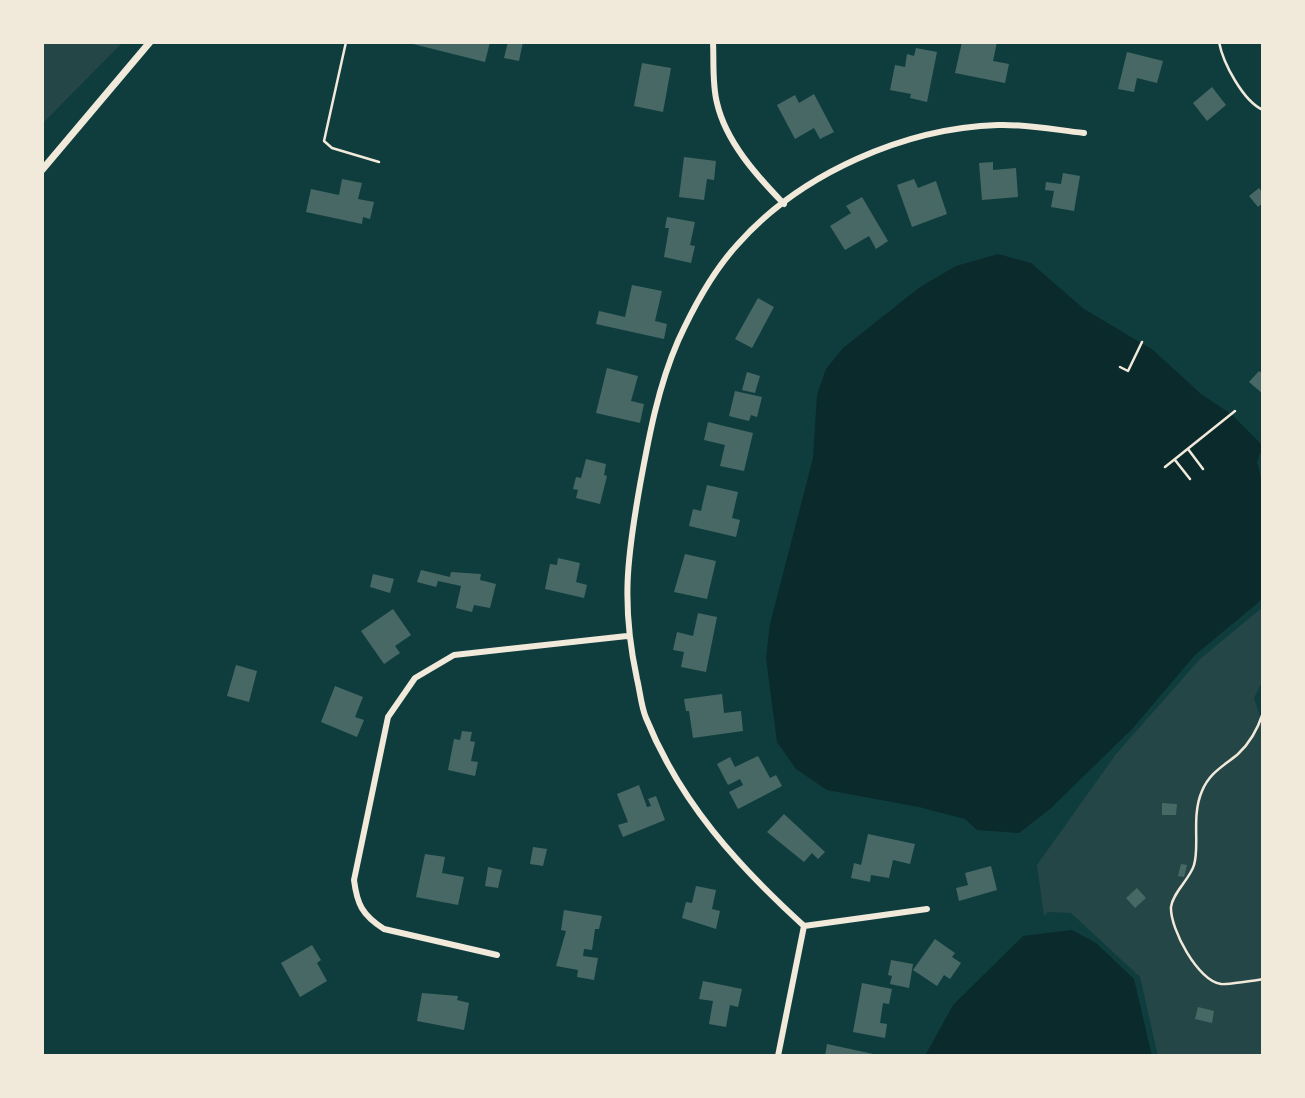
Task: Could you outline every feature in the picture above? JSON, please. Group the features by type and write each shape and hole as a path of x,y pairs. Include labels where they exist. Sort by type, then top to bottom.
{"street":[{"path":"42,170 150,42"},
{"path":"713,42 717,103 732,139 756,175 784,204"},
{"path":"804,926 749,876 678,786 645,715 627,636 629,550 652,417 678,343 699,299 738,243 784,204 846,162 923,134 999,125 1084,133"},
{"path":"497,955 384,929 368,919 357,904 354,880 388,717 415,678 454,655 627,636"},
{"path":"804,926 927,909"},
{"path":"778,1056 804,926"}],"lane":[{"path":"346,42 324,141 332,148 379,162"},
{"path":"1219,42 1221,54 1233,75 1248,96 1263,110"}],"path":[{"path":"1120,368 1128,371 1142,342"},
{"path":"1165,467 1236,411"},
{"path":"1188,449 1203,469"},
{"path":"1175,460 1190,480"},
{"path":"1263,713 1258,729 1239,753 1217,767 1201,792 1194,828 1195,864 1171,905 1172,921 1188,955 1204,975 1221,984 1263,979"}],"shaded area":[{"path":"42,42 123,42 42,124"},
{"path":"998,254 1031,263 1084,309 1153,350 1201,394 1231,414 1263,446 1257,462 1263,486 1263,596 1260,601 1195,655 1133,728 1050,809 1019,833 977,830 965,819 919,807 827,790 796,769 777,742 766,658 770,624 813,458 817,395 826,369 843,348 920,287 956,266"},
{"path":"1263,607 1263,680 1254,698 1263,725 1263,1056 1158,1056 1140,977 1071,913 1048,912 1044,916 1037,865 1116,754 1200,659"},
{"path":"1072,930 1096,943 1134,979 1152,1056 925,1056 953,1005 1023,936"}],"building":[{"path":"405,42 490,42 485,62"},
{"path":"508,42 523,42 519,61 504,58"},
{"path":"962,42 997,42 993,61 1009,64 1005,83 955,73"},
{"path":"916,48 937,52 927,102 910,98 911,94 890,90 895,65 905,67 907,54 914,56"},
{"path":"1127,52 1163,61 1157,83 1137,78 1134,92 1118,89"},
{"path":"642,63 671,68 663,112 634,106"},
{"path":"1212,87 1226,105 1207,121 1193,103"},
{"path":"814,94 834,132 820,139 814,128 795,139 777,105 795,95 799,103"},
{"path":"684,157 716,161 714,180 707,179 704,200 679,197"},
{"path":"993,162 993,170 1016,168 1018,197 982,200 979,163"},
{"path":"1063,173 1080,176 1074,211 1051,207 1054,191 1045,190 1046,182 1061,184"},
{"path":"342,179 362,183 358,199 374,202 370,219 363,217 362,224 306,212 311,189 339,195"},
{"path":"914,179 918,188 936,181 947,214 912,227 897,185"},
{"path":"1259,188 1263,193 1263,203 1258,207 1249,196"},
{"path":"862,197 888,241 876,249 869,236 845,250 830,226 851,213 846,206"},
{"path":"667,217 695,222 690,245 695,246 691,263 664,257 669,228 665,228"},
{"path":"632,285 662,291 655,321 667,324 664,339 596,324 599,311 625,317"},
{"path":"758,298 774,307 752,348 735,339"},
{"path":"607,368 638,376 631,401 644,404 640,423 596,413"},
{"path":"1259,371 1263,374 1263,394 1249,382"},
{"path":"747,372 760,376 755,393 742,390"},
{"path":"735,391 762,397 757,417 751,415 749,421 729,416"},
{"path":"708,422 753,433 744,471 720,466 725,445 704,440"},
{"path":"586,459 606,464 604,475 607,476 600,504 576,498 578,490 573,489 576,477 581,478"},
{"path":"707,485 738,492 732,518 740,520 736,537 689,526 693,509 701,511"},
{"path":"685,554 716,561 707,599 674,592"},
{"path":"558,558 580,563 576,582 587,585 584,598 545,589 550,564 557,565"},
{"path":"421,570 450,577 451,572 481,574 480,580 496,584 490,608 474,605 472,612 456,608 461,586 438,581 436,587 417,582"},
{"path":"373,574 394,579 390,593 370,587"},
{"path":"393,609 411,635 395,646 400,653 384,664 361,631"},
{"path":"698,613 717,617 706,672 681,667 684,652 673,650 677,632 693,636"},
{"path":"236,665 257,671 249,702 227,696"},
{"path":"335,686 363,697 355,717 364,720 357,737 321,722"},
{"path":"722,694 724,713 741,711 743,731 693,738 689,711 686,711 684,699"},
{"path":"462,731 472,732 470,741 475,742 471,761 478,762 475,776 448,770 454,739 460,740"},
{"path":"758,756 770,778 776,775 782,786 738,809 729,792 743,785 740,779 728,785 717,764 730,757 735,767"},
{"path":"639,785 647,807 651,806 648,799 656,796 665,820 623,837 618,825 628,822 617,794"},
{"path":"1162,803 1177,804 1176,815 1162,815"},
{"path":"784,814 825,852 818,859 812,853 804,862 767,832"},
{"path":"868,834 915,844 910,864 893,860 889,878 871,875 870,882 851,878 854,863 861,865"},
{"path":"533,847 547,849 543,866 530,864"},
{"path":"425,854 445,857 442,873 464,877 458,905 416,897"},
{"path":"1181,864 1187,865 1184,877 1178,876"},
{"path":"991,866 997,890 959,901 956,888 968,885 965,873"},
{"path":"488,867 502,870 498,888 485,886"},
{"path":"696,886 716,890 712,909 720,911 716,929 682,918 686,902 692,903"},
{"path":"1137,888 1146,898 1135,908 1126,898"},
{"path":"564,910 602,916 599,929 595,929 592,950 584,949 583,956 598,958 594,980 577,977 578,970 556,966 566,931 561,930"},
{"path":"935,939 955,953 952,957 961,963 950,979 944,975 937,986 913,970"},
{"path":"312,945 321,960 317,963 327,981 300,997 281,963"},
{"path":"891,960 913,964 909,988 890,984 892,976 888,975"},
{"path":"703,981 742,989 738,1007 730,1005 726,1027 709,1024 713,1001 699,999"},
{"path":"862,983 892,989 889,1004 883,1003 880,1023 887,1024 885,1038 853,1032"},
{"path":"422,993 458,996 457,1000 469,1003 464,1030 417,1021"},
{"path":"1198,1007 1214,1011 1212,1023 1195,1019"},
{"path":"827,1044 878,1055 878,1056 825,1056"}]}
